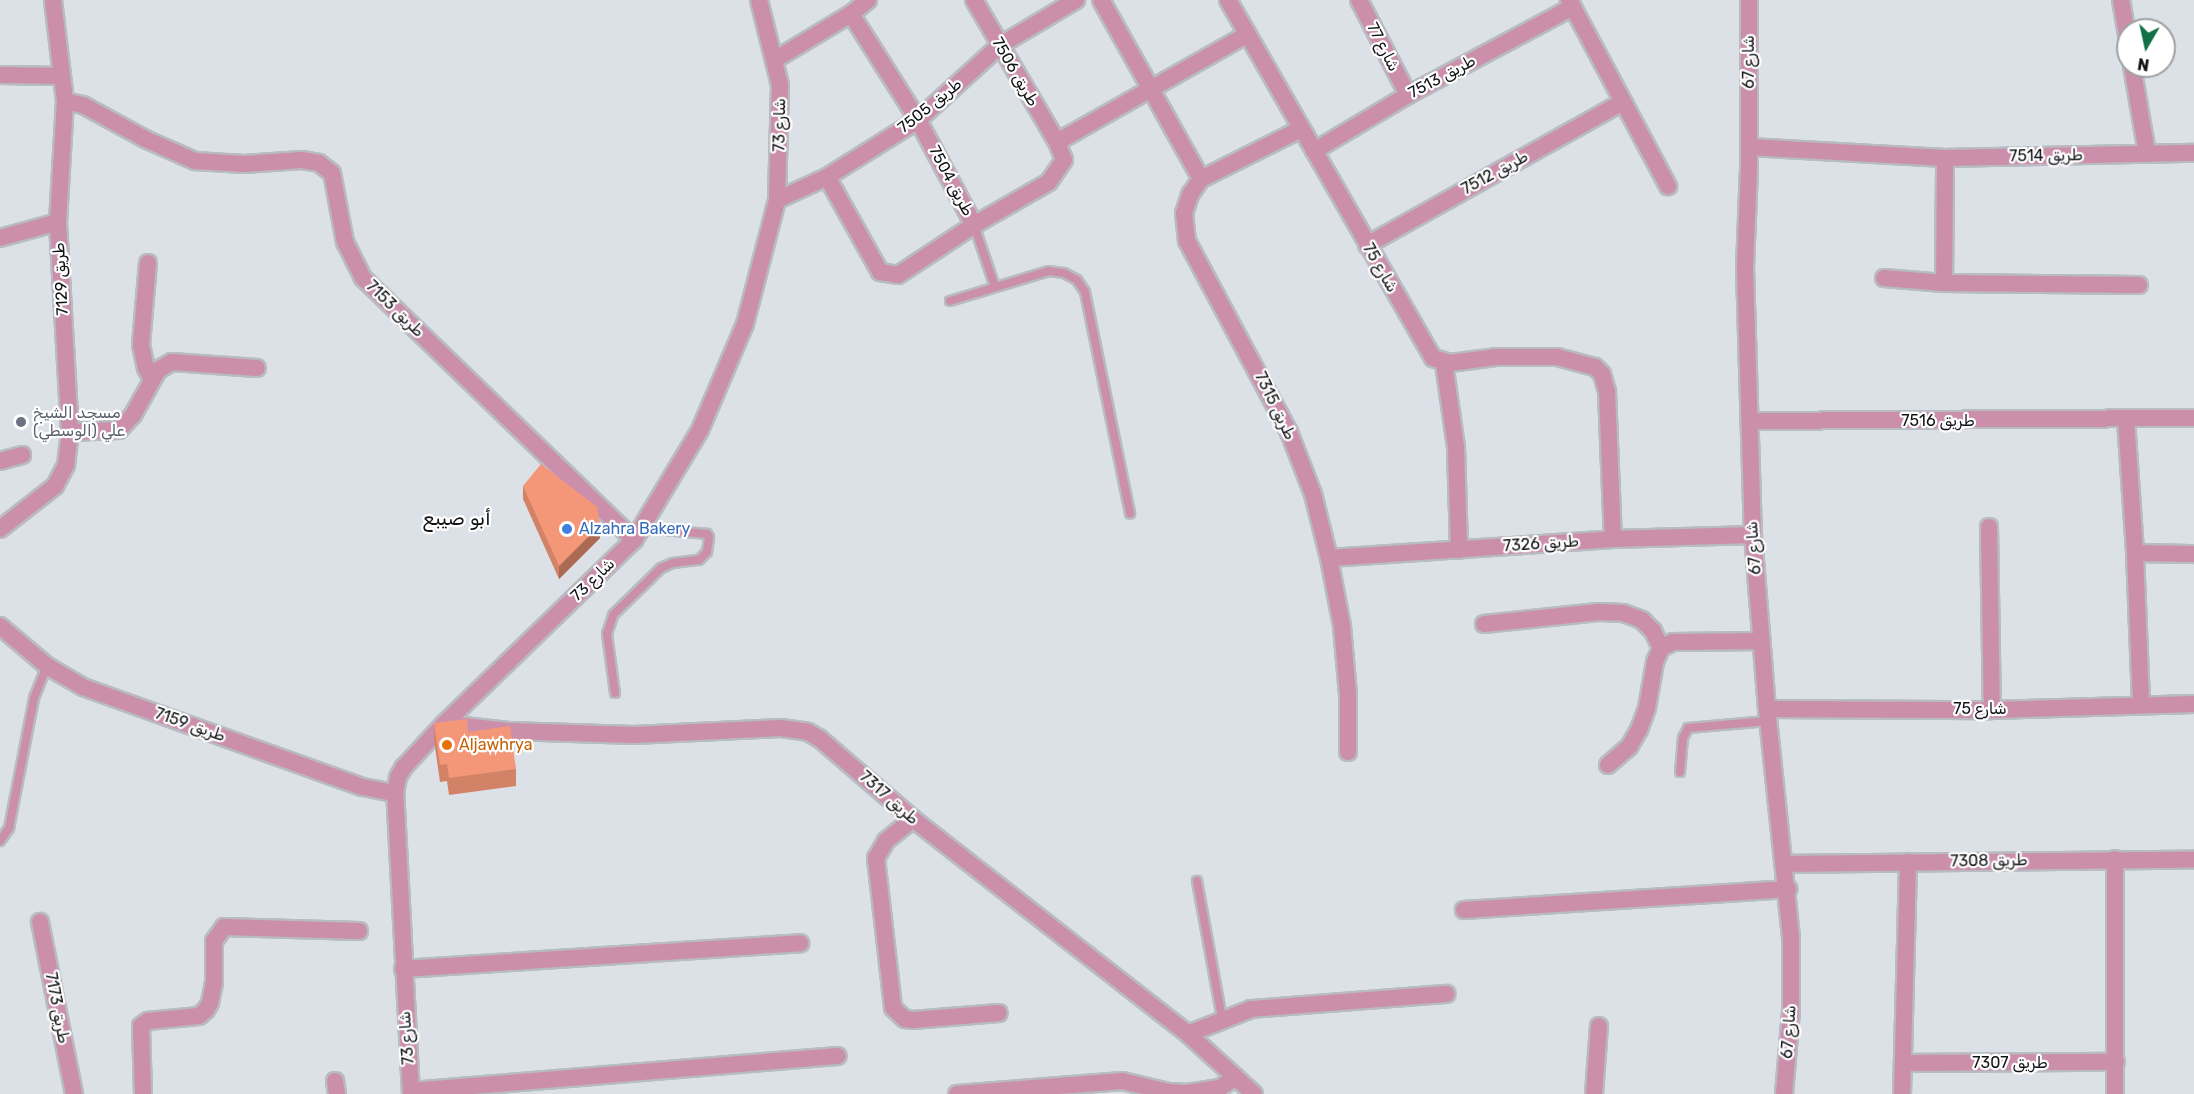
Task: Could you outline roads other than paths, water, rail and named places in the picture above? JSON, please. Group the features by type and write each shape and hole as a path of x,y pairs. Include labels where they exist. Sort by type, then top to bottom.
{"street":[{"name":"طريق 7129","path":"0,529 55,486 66,465 70,432 58,222 65,101 53,0"},
{"name":"شارع 73","path":"411,1092 394,793 398,777 404,767 444,723 638,534 700,429 745,324 777,200 780,86 776,59 759,0"},
{"name":"طريق 7506","path":"974,0 1057,142"},
{"name":"طريق 7505","path":"777,200 827,177 918,120 999,46 1076,0"},
{"path":"1101,0 1149,90 1201,179 1301,129"},
{"name":"شارع 75","path":"1228,0 1430,353 1444,363"},
{"name":"شارع 77","path":"1359,0 1408,95"},
{"name":"شارع 67","path":"1749,0 1749,147 1745,268 1753,535 1767,715 1788,889 1791,1011 1784,1094"},
{"path":"2121,0 2124,18"},
{"name":"طريق 7513","path":"1314,151 1571,3 1668,186"},
{"path":"776,59 858,5"},
{"name":"طريق 7504","path":"858,5 974,225"},
{"path":"827,177 880,272 898,275 974,225 1049,182 1064,160 1057,142 1248,34"},
{"path":"0,75 61,76"},
{"path":"2134,78 2147,153"},
{"name":"طريق 7153","path":"65,101 83,105 145,139 195,161 244,164 302,160 319,163 332,173 345,242 363,278 638,534"},
{"name":"طريق 7512","path":"1367,245 1623,102"},
{"name":"طريق 7514","path":"1749,147 1945,158 2194,153"},
{"path":"1944,283 1945,158"},
{"name":"طريق 7315","path":"1201,179 1190,195 1184,213 1186,241 1289,432 1313,494 1329,558 1346,659 1348,752"},
{"path":"0,238 58,222"},
{"path":"148,263 141,345 146,369 152,379"},
{"path":"1884,278 1944,283 2139,285"},
{"path":"1459,550 1456,447 1444,363 1496,357 1536,356 1570,359 1595,367 1606,382 1613,539"},
{"path":"70,432 120,430 133,415 158,370 172,362 257,368"},
{"name":"طريق 7516","path":"1751,422 2194,418"},
{"path":"2126,420 2135,553 2140,705"},
{"path":"0,461 22,455"},
{"path":"1989,527 1992,710"},
{"name":"طريق 7326","path":"1329,558 1613,539 1753,535"},
{"path":"2135,553 2194,554"},
{"path":"1484,624 1598,612 1623,613 1642,620 1653,631 1661,648"},
{"name":"طريق 7159","path":"0,626 47,666 84,687 363,787 394,793"},
{"path":"1608,765 1629,747 1639,730 1647,708 1655,662 1661,648 1673,642 1761,641"},
{"name":"شارع 75","path":"1767,715 2194,704"},
{"name":"طريق 7317","path":"444,723 509,731 634,735 795,728 820,739 913,819 1188,1034 1254,1094"},
{"path":"913,819 886,841 876,858 893,1008 905,1019 913,1020 999,1013"},
{"path":"2115,859 2115,1094"},
{"name":"طريق 7308","path":"1784,864 2194,860"},
{"path":"1902,1094 1908,862"},
{"path":"1464,910 1788,889"},
{"name":"طريق 7173","path":"40,922 74,1094"},
{"path":"143,1094 141,1026 148,1021 199,1016 206,1010 210,1003 214,983 214,941 224,927 359,931"},
{"path":"403,969 800,943"},
{"path":"1188,1034 1251,1009 1446,994"},
{"path":"1594,1094 1599,1026"},
{"path":"411,1092 838,1056"},
{"name":"طريق 7307","path":"1903,1063 2116,1062"},
{"path":"957,1094 1122,1081 1169,1092 1187,1093 1220,1088 1236,1077"}],"lane":[{"path":"974,225 995,287"},
{"path":"950,301 1049,271 1064,273 1077,280 1085,292 1130,513"},
{"path":"615,693 607,634 613,615 661,568 673,563 699,560 708,552 709,537 707,534 638,534"},
{"path":"0,841 9,828 34,698 47,666"},
{"path":"1680,772 1683,738 1688,728 1767,715"},
{"path":"1197,881 1222,1019"}],"place":[{"name":"مسجد الشيخ علي (الوسطي)","path":"21,422"},
{"name":"Alzahra Bakery","path":"567,529"},
{"name":"Aljawhrya","path":"447,745"}],"district":[{"name":"أبو صيبع","path":"457,518"}]}
